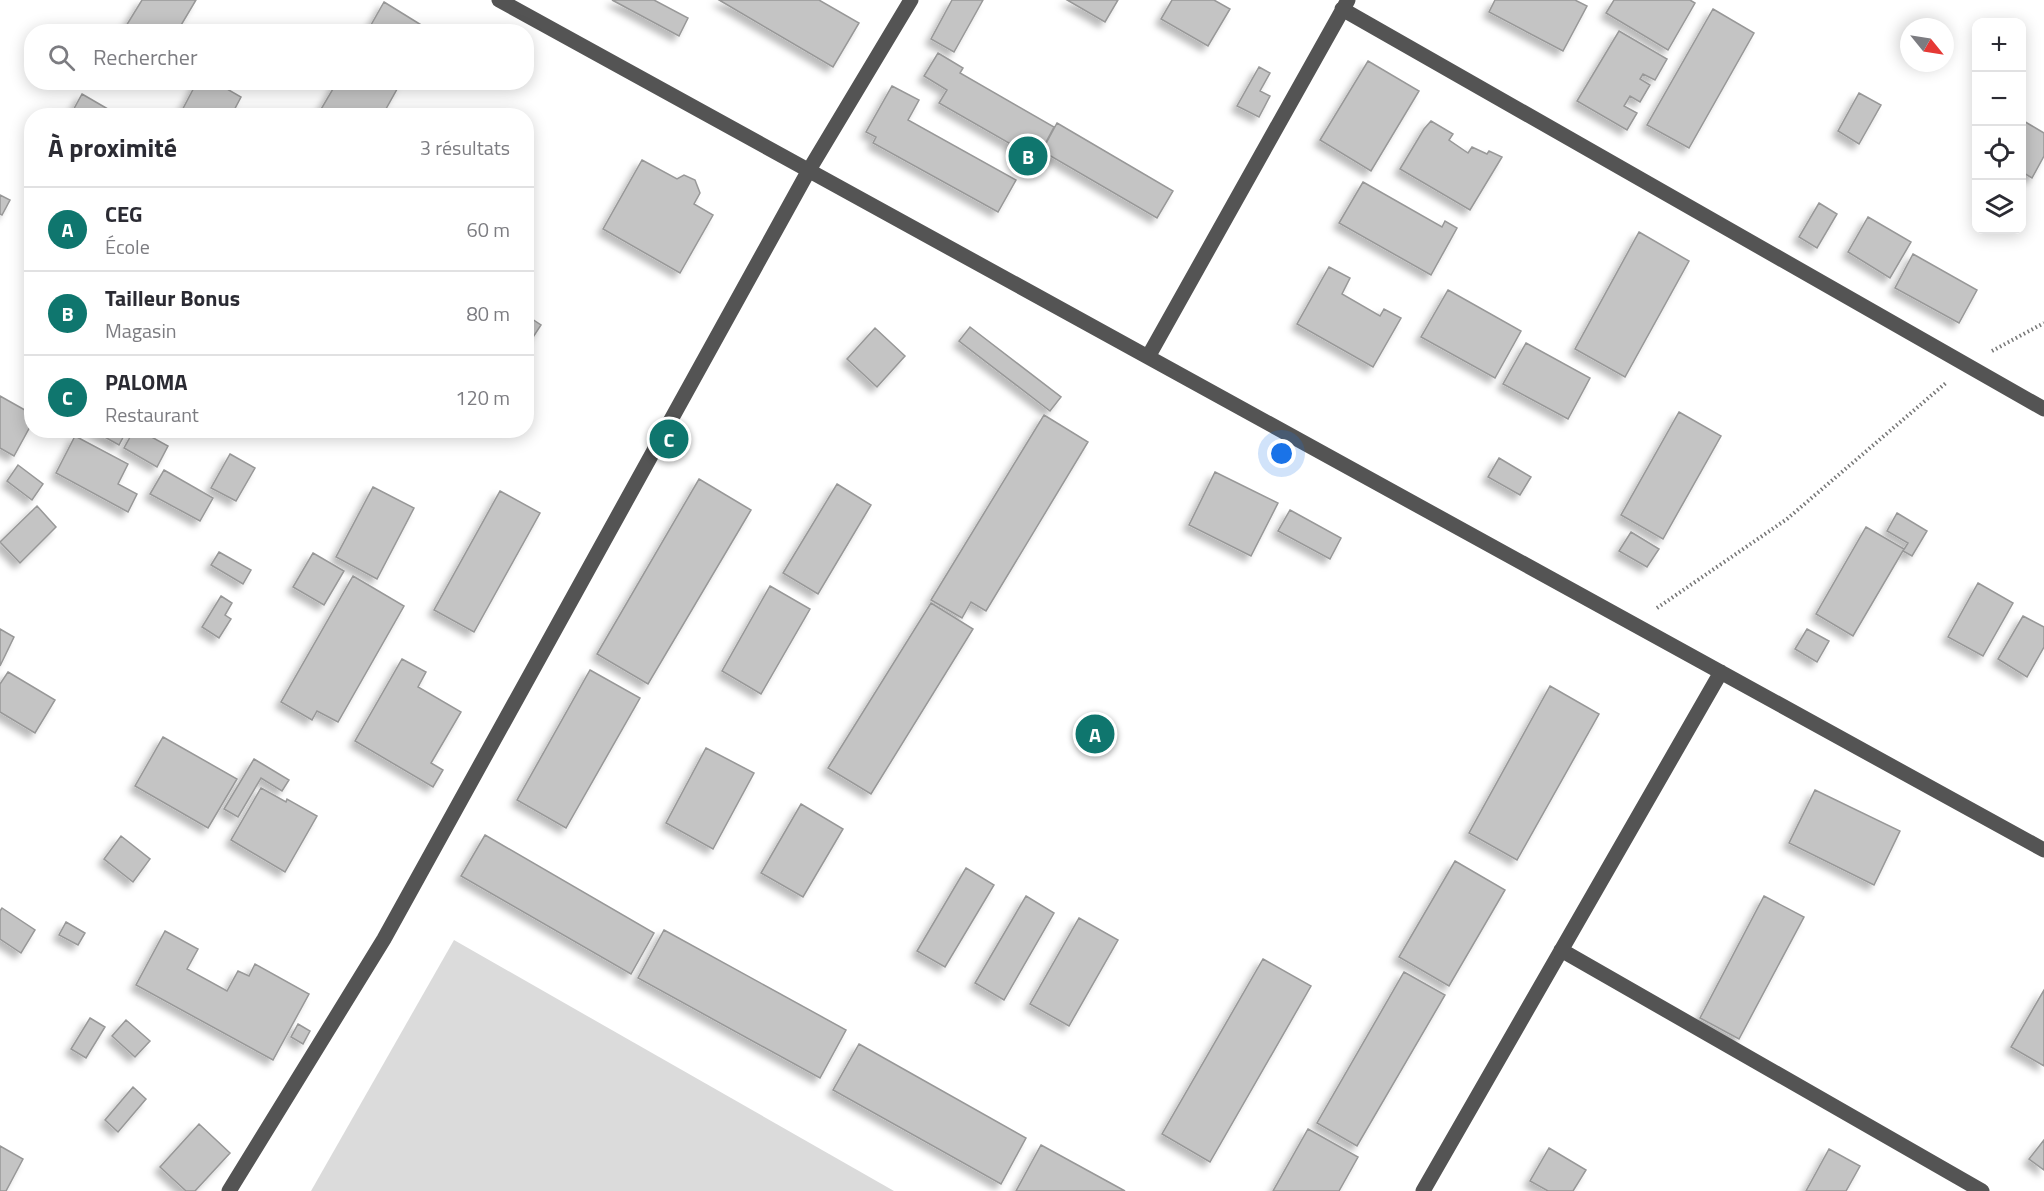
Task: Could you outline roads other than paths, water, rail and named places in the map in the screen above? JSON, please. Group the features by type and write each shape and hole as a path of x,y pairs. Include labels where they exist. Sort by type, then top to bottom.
{"street":[{"path":"500,0 2044,850"},
{"path":"229,1191 384,939 809,170 911,0"},
{"path":"1148,357 1345,5 2044,409"},
{"path":"1423,1191 1721,672"},
{"path":"1561,950 1982,1191"}],"place":[{"name":"Tailleur Bonus","path":"1028,156"},
{"name":"PALOMA","path":"669,439"},
{"name":"CEG","path":"1095,734"}]}
